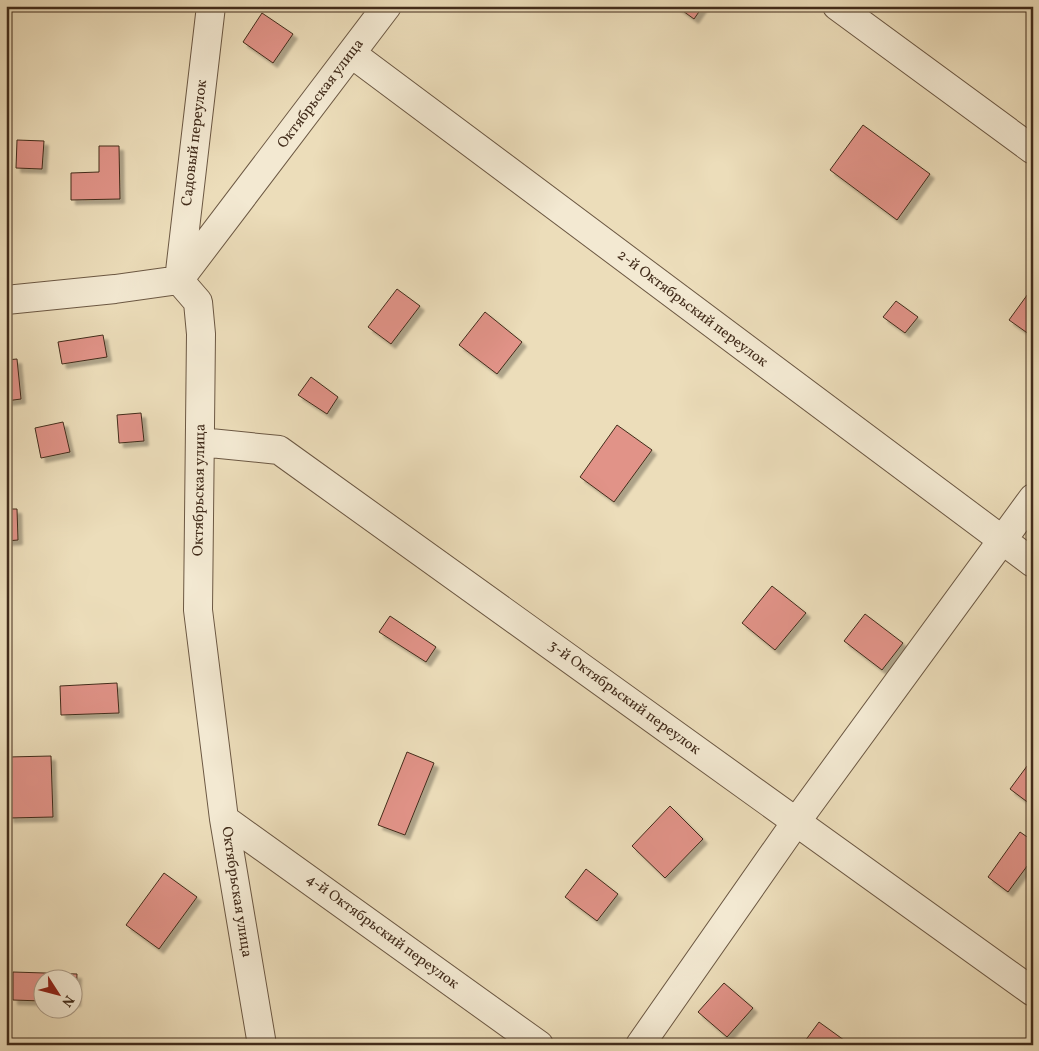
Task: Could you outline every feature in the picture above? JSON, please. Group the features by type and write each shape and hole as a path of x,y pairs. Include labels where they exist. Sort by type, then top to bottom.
{"street":[{"name":"Садовый переулок","path":"179,280 211,6"},
{"name":"Октябрьская улица","path":"262,1045 224,819 198,610 201,334 198,302 179,280 387,6"},
{"path":"837,6 1033,150"},
{"name":"2-й Октябрьский переулок","path":"352,54 1033,563"},
{"path":"6,300 115,289 179,280"},
{"name":"3-й Октябрьский переулок","path":"200,442 279,450 1033,992"},
{"path":"640,1045 796,822 1033,498"},
{"name":"4-й Октябрьский переулок","path":"224,819 539,1045"}],"building":[{"path":"676,6 703,6 694,19"},
{"path":"262,13 293,34 273,63 243,42"},
{"path":"863,125 930,174 897,220 830,170"},
{"path":"17,140 44,141 42,169 16,168"},
{"path":"99,146 119,146 120,199 71,200 71,173 99,172"},
{"path":"1033,287 1033,337 1009,320"},
{"path":"397,289 420,306 391,344 368,327"},
{"path":"896,301 918,317 905,333 883,317"},
{"path":"485,312 522,342 497,374 459,345"},
{"path":"103,335 107,357 62,364 58,342"},
{"path":"17,359 21,399 6,401 6,360"},
{"path":"311,377 338,397 327,414 298,395"},
{"path":"141,413 144,441 119,443 117,415"},
{"path":"63,422 70,452 41,458 35,428"},
{"path":"617,425 652,450 614,502 580,477"},
{"path":"6,509 17,509 18,540 6,541"},
{"path":"772,586 806,613 775,650 742,623"},
{"path":"865,614 903,643 882,670 844,641"},
{"path":"390,616 436,647 426,662 379,632"},
{"path":"117,683 119,713 61,715 60,686"},
{"path":"407,752 434,763 405,835 378,825"},
{"path":"51,756 53,817 9,818 8,757"},
{"path":"1033,758 1033,800 1030,804 1010,789"},
{"path":"670,806 703,839 665,878 632,846"},
{"path":"1020,832 1033,841 1033,858 1008,892 988,877"},
{"path":"586,869 618,894 597,921 565,897"},
{"path":"164,873 197,897 159,949 126,925"},
{"path":"13,972 32,973 32,1001 13,1000"},
{"path":"724,983 753,1008 727,1037 698,1012"},
{"path":"819,1022 848,1043 847,1045 802,1045"}]}
